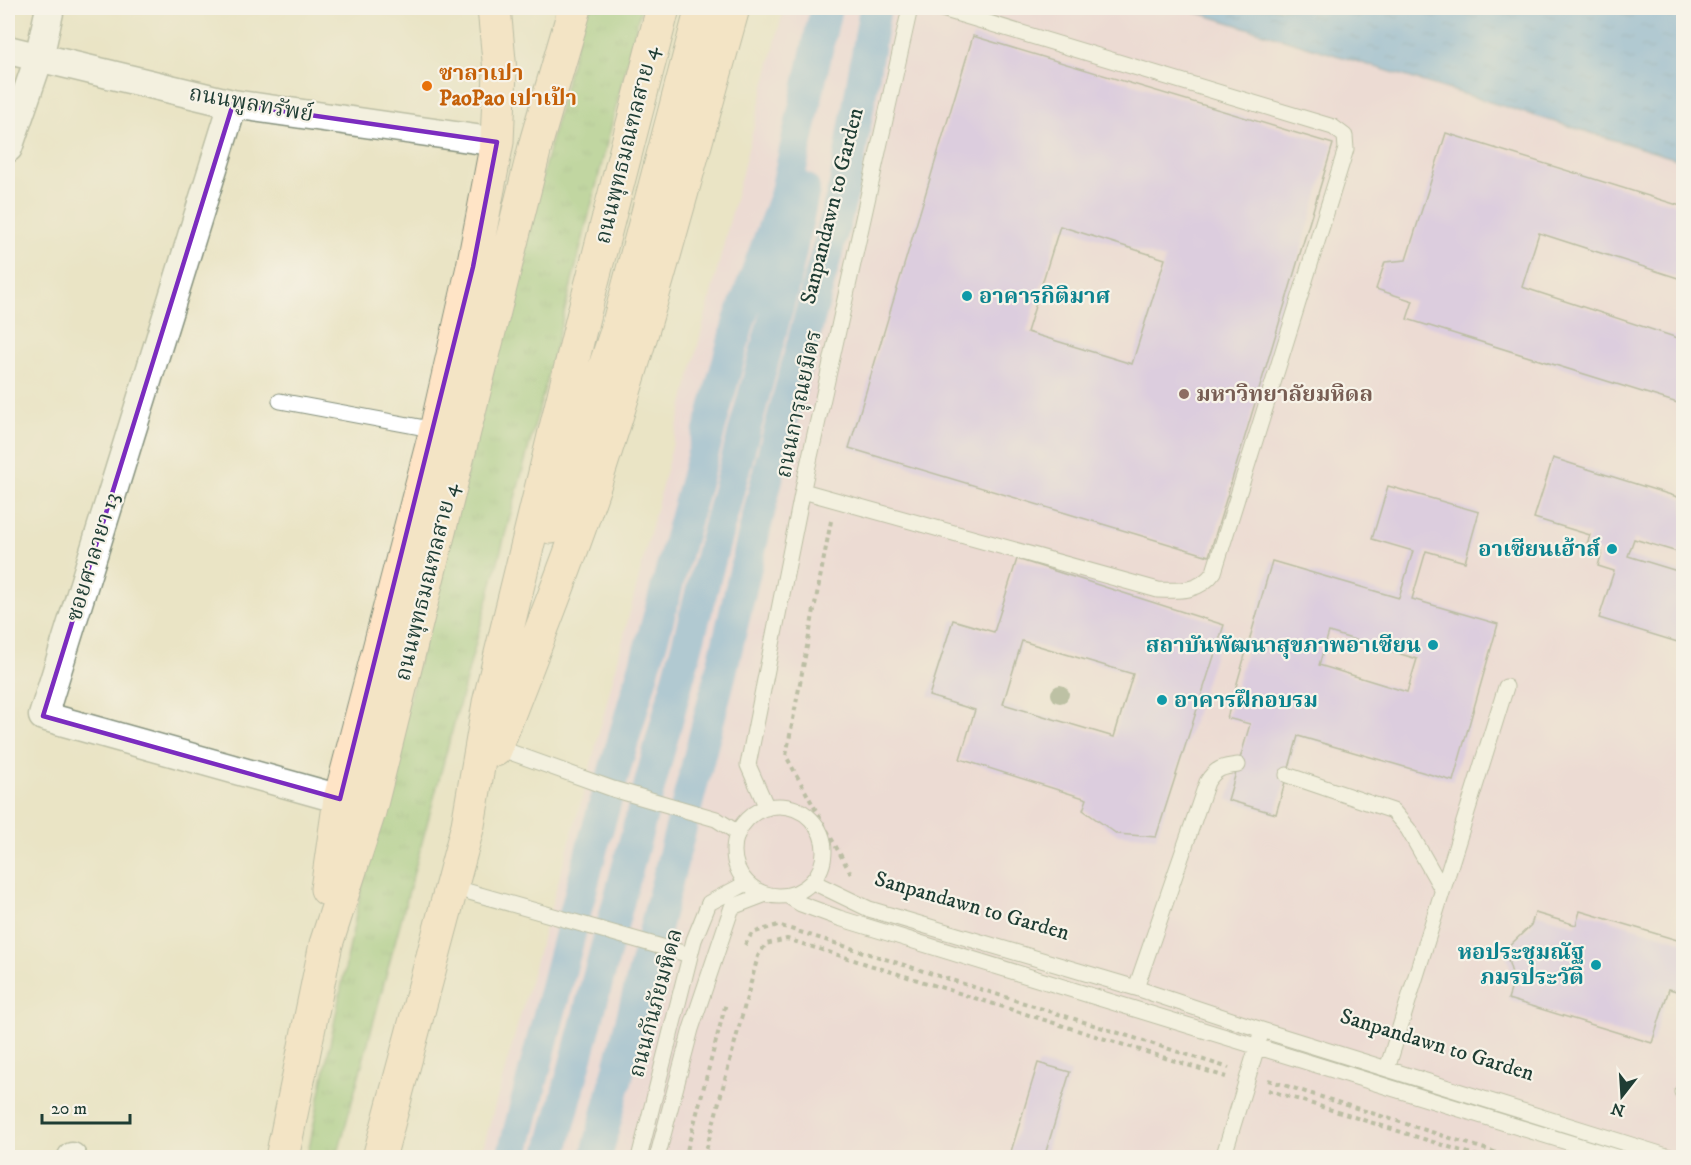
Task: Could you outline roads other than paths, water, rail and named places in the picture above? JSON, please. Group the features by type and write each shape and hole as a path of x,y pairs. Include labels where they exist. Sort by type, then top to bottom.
{"main road":[{"path":"326,944 328,882 340,799 436,430 473,267 497,142 500,71 494,8"},
{"name":"ถนนพุทธมณฑลสาย 4","path":"282,1158 326,944 369,812 529,172 574,8"},
{"name":"ถนนพุทธมณฑลสาย 4","path":"379,1158 468,825 489,703 663,8"},
{"path":"489,703 616,334 702,8"},
{"path":"468,825 496,747 548,618 594,486 635,355 733,8"}],"street":[{"path":"8,148 39,58 50,8"},
{"name":"ถนนพูลทรัพย์","path":"8,50 233,104 497,142"},
{"name":"ซอยศาลายา 13","path":"233,104 43,716 340,799"}],"lane":[{"name":"ถนนการุณยมิตร","path":"767,808 748,765 803,491 910,8"},
{"path":"803,491 1158,590 1178,591 1207,582 1214,572 1225,538 1346,149 1345,136 1334,127 939,8"},
{"path":"280,401 436,430"},
{"path":"1387,1069 1506,687"},
{"path":"496,747 613,789 716,819 738,833"},
{"path":"1136,988 1207,782 1214,771 1221,767 1238,765"},
{"path":"1287,775 1394,811 1408,829 1442,889"},
{"path":"782,806 796,809 809,817 818,828 823,842 824,856 813,882 801,891 788,896 766,894 747,883 738,870 734,855 738,833 753,814 767,808 782,806"},
{"path":"813,882 869,909 1136,988 1262,1030 1673,1158"},
{"name":"ถนนกันภัยมหิดล","path":"639,1158 690,955 708,903 747,883"},
{"path":"452,887 690,955"},
{"name":"ถนนกันภัยมหิดล","path":"657,1158 691,1029 732,907 766,894"},
{"path":"788,896 801,904 839,918 1619,1158"},
{"path":"1223,1158 1262,1030"}],"water":[{"path":"1182,8 1683,8 1683,161 1657,153"}],"waterway":[{"path":"512,1158 592,848 657,623 739,321 785,196 826,8"},
{"path":"596,1158 721,672 771,462 845,184 875,8"},
{"path":"550,1158 785,279 804,189"}],"place":[{"name":"ซาลาเปา PaoPao เปาเป้า","path":"427,86"},
{"name":"อาคารกิติมาศ","path":"967,296"},
{"name":"มหาวิทยาลัยมหิดล","path":"1184,394"},
{"name":"อาเซียนเฮ้าส์","path":"1612,549"},
{"name":"สถาบันพัฒนาสุขภาพอาเซียน","path":"1433,645"},
{"name":"อาคารฝึกอบรม","path":"1162,700"},
{"name":"หอประชุมณัฐ ภมรประวัติ","path":"1596,965"}]}
